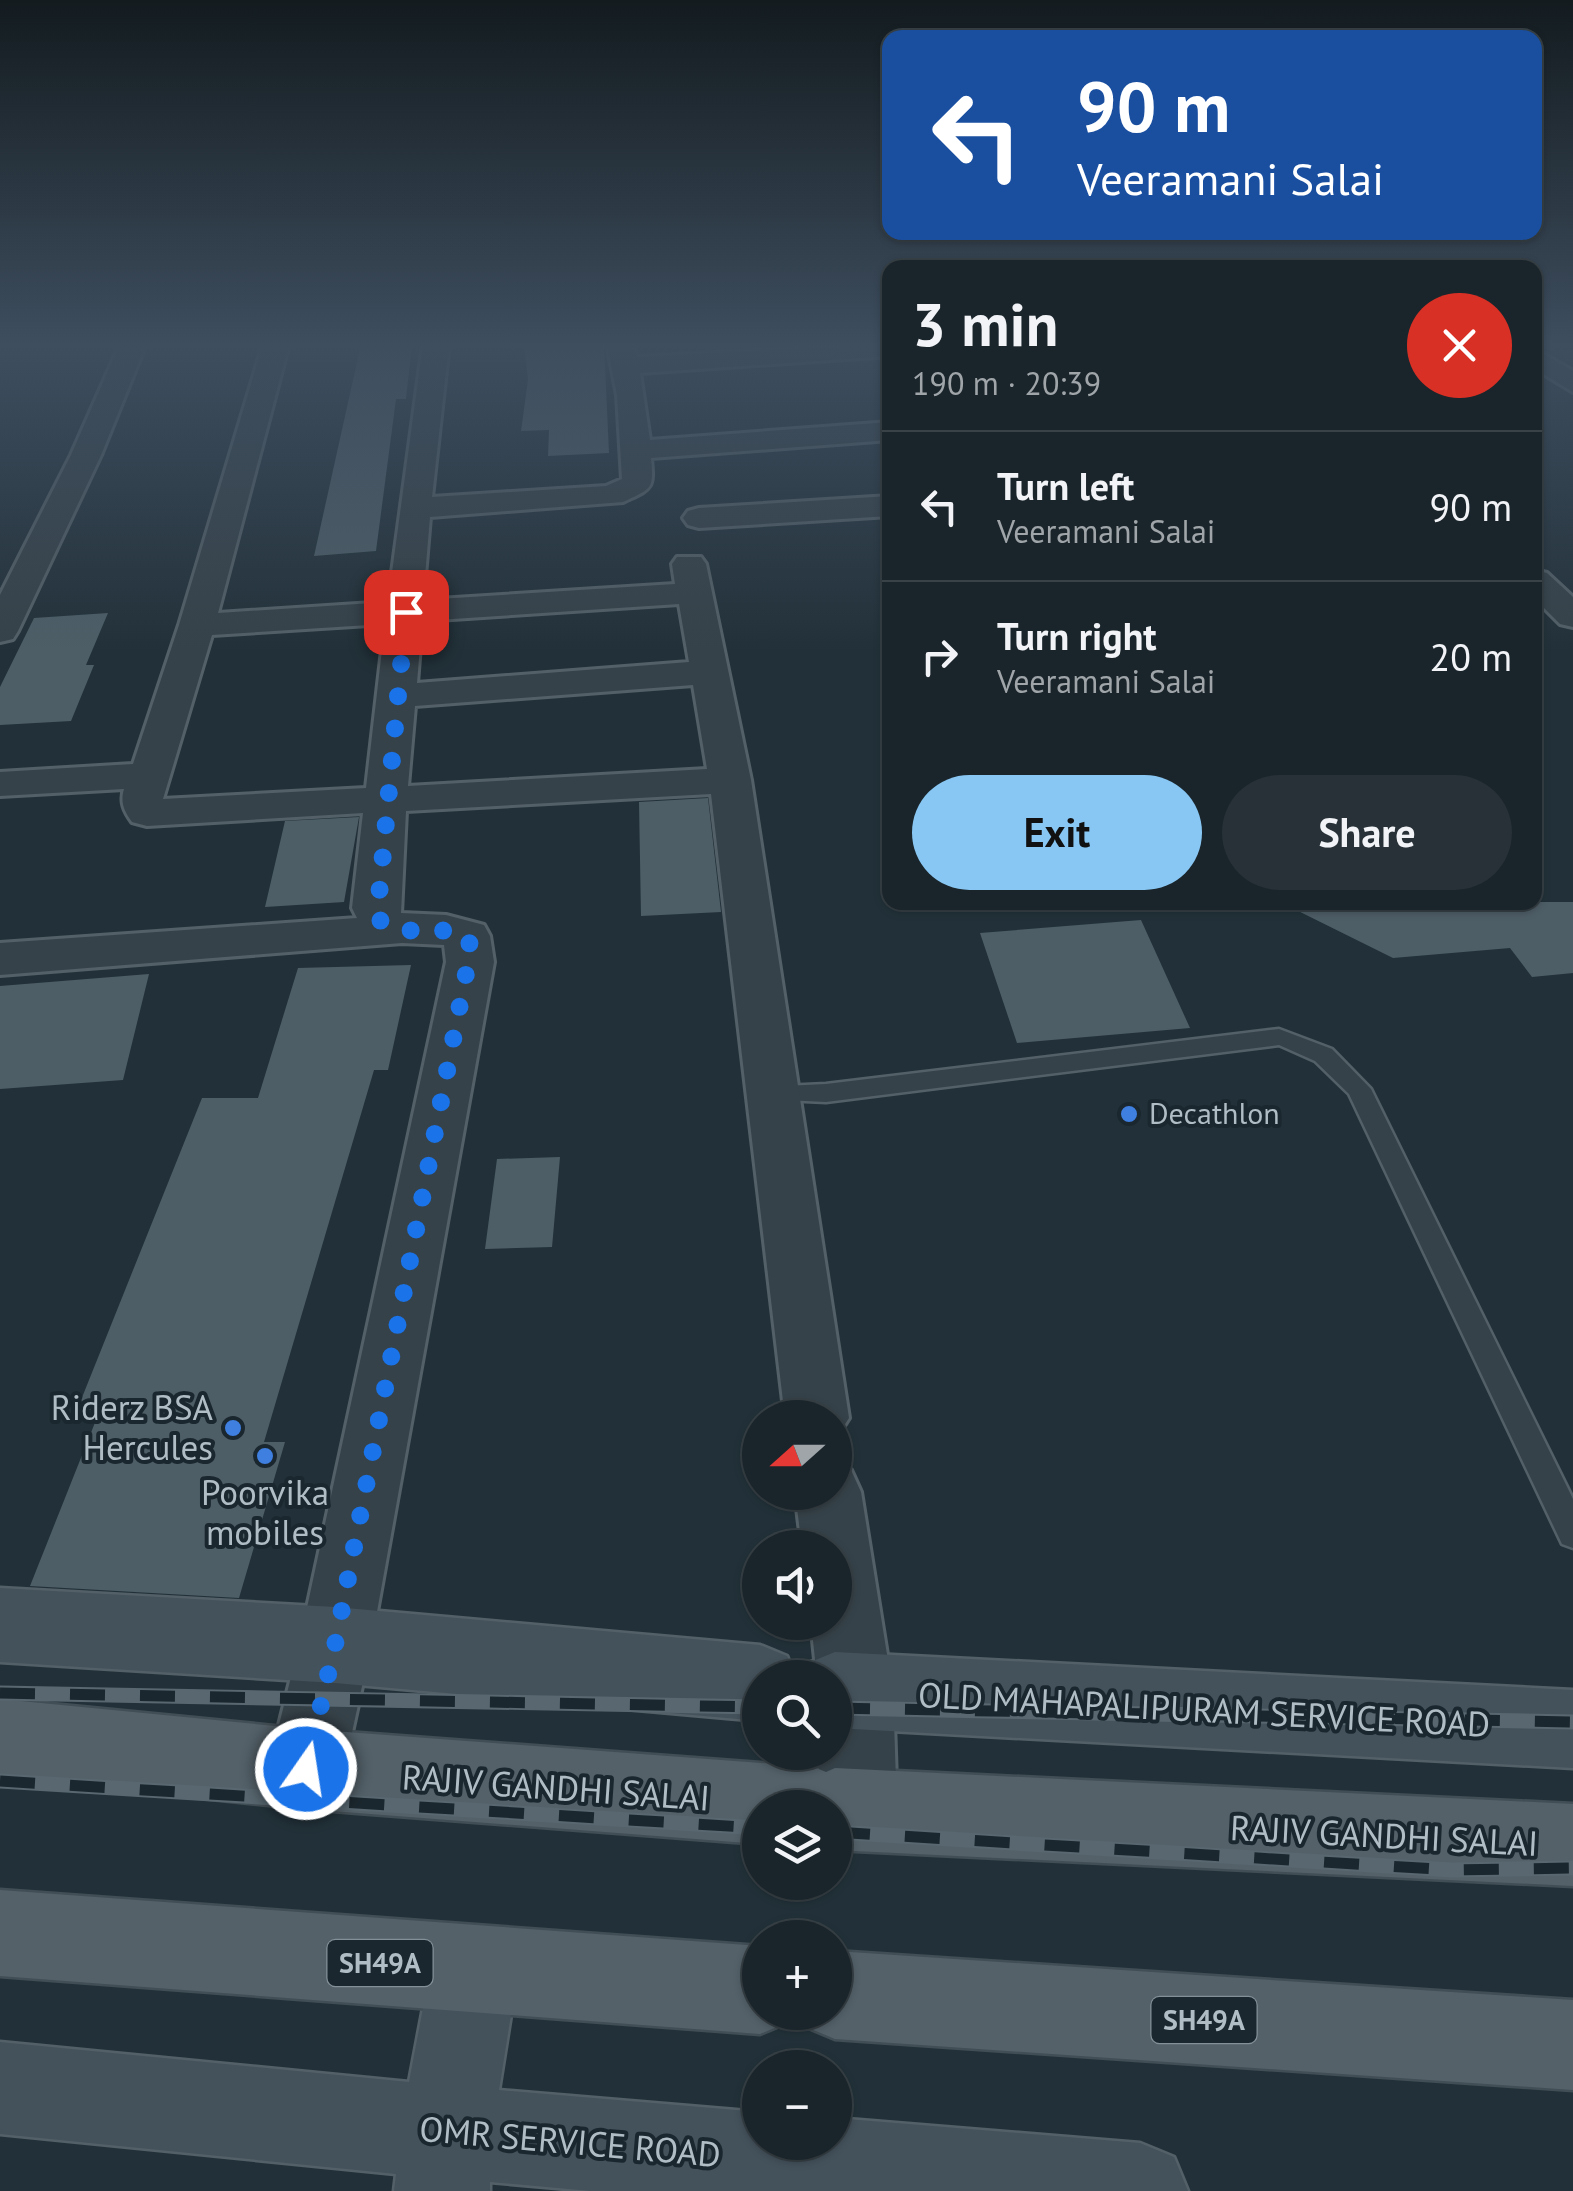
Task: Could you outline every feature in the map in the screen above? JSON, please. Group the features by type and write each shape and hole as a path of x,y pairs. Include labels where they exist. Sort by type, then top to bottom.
{"main road":[{"name":"RAJIV GANDHI SALAI","path":"0,1738 306,1769 742,1802"},
{"name":"RAJIV GANDHI SALAI","path":"852,1810 1573,1845"},
{"name":"SH49A","path":"0,1933 742,1989"},
{"name":"SH49A","path":"852,1996 1573,2045"}],"street":[{"path":"0,631 90,446"},
{"path":"247,446 142,808 154,814 730,780"},
{"path":"396,930 383,924 375,908 423,446"},
{"path":"415,508 612,495 638,482 635,446"},
{"path":"636,450 684,446"},
{"path":"699,518 882,507"},
{"path":"197,625 406,612 692,578 730,780 815,1400"},
{"path":"1542,587 1573,616"},
{"path":"396,696 710,672"},
{"path":"0,784 150,775"},
{"path":"0,958 396,930 454,929 467,936 471,948 335,1645 306,1769"},
{"path":"830,1510 842,1660"},
{"path":"0,1625 335,1645 742,1681"},
{"name":"OLD MAHAPALIPURAM SERVICE ROAD","path":"852,1691 1573,1729"},
{"path":"444,2162 474,1971"},
{"name":"OMR SERVICE ROAD","path":"0,2088 444,2162 1140,2191"}],"lane":[{"path":"772,1093 826,1093 1279,1037 1310,1044 1336,1062 1359,1090 1573,1532"}],"building":[{"path":"338,446 390,446 376,551 314,556"},
{"path":"548,446 609,446 609,453 548,456"},
{"path":"108,613 86,665 94,665 71,721 0,725 0,687 34,618"},
{"path":"708,798 721,912 641,916 639,802"},
{"path":"359,817 344,902 265,907 285,821"},
{"path":"1542,902 1573,902 1573,973 1532,977 1510,948 1393,958 1296,910 1542,910"},
{"path":"1141,920 1190,1028 1017,1043 980,933"},
{"path":"411,965 388,1070 374,1070 264,1442 285,1442 239,1598 30,1586 100,1410 77,1410 202,1098 258,1098 298,968"},
{"path":"149,974 123,1080 0,1089 0,986"},
{"path":"560,1157 552,1247 485,1249 497,1159"}],"railway":[{"path":"0,1693 742,1707"},
{"path":"852,1708 1573,1722"},
{"path":"0,1781 742,1827"},
{"path":"852,1833 1452,1870 1573,1868"}],"place":[{"name":"Decathlon","path":"1129,1114"},
{"name":"Riderz BSA Hercules","path":"233,1428"},
{"name":"Poorvika mobiles","path":"265,1456"}],"route":[{"path":"306,1769 335,1645 470,962 467,936 454,929 396,930 383,924 375,908 406,612"}]}
